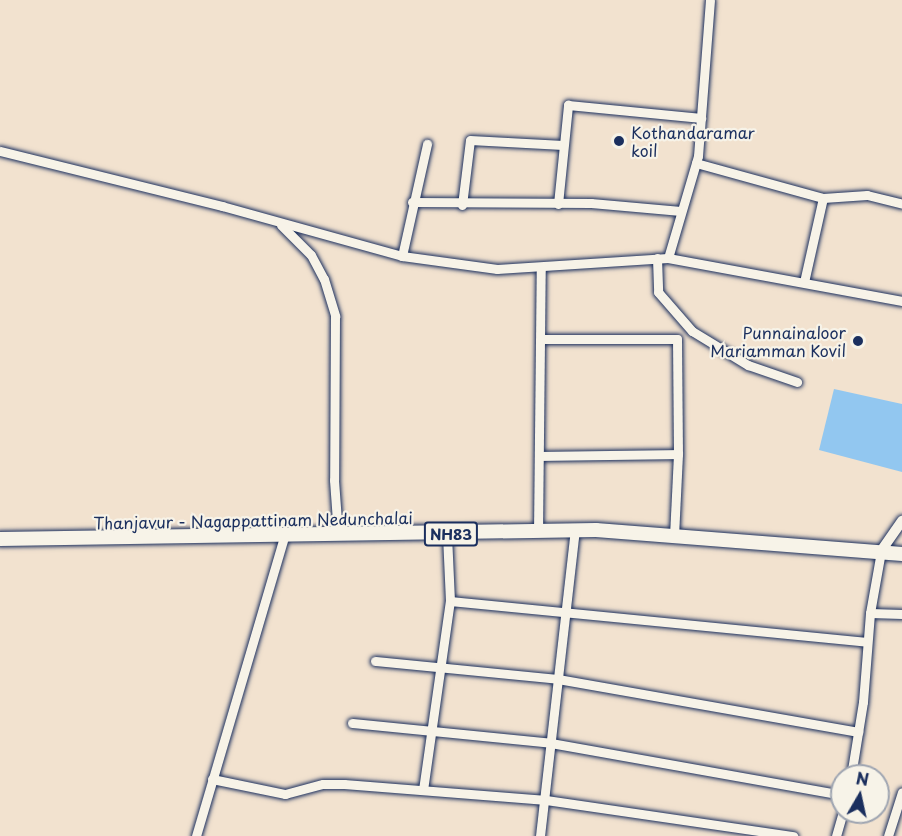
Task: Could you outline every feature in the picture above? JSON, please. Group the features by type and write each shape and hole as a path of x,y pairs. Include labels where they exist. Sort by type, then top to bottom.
{"highway":[{"name":"Thanjavur - Nagappattinam Nedunchalai","path":"0,539 284,537 575,531 674,536 902,554"}],"main road":[{"path":"881,551 902,521"}],"street":[{"path":"668,258 696,163 710,0"},
{"path":"558,204 568,105 701,117"},
{"path":"462,205 470,140 563,145"},
{"path":"402,256 412,202 427,144"},
{"path":"0,152 402,256 497,269 668,258 902,300"},
{"path":"696,163 823,198 867,195 902,204"},
{"path":"804,282 823,198"},
{"path":"412,202 462,205 558,204 681,212"},
{"path":"278,223 311,255 324,279 335,316 334,480 338,535"},
{"path":"657,258 658,292 692,331 748,365 797,382"},
{"path":"538,532 541,456 541,267"},
{"path":"541,339 677,339 678,454 674,536"},
{"path":"541,456 678,454"},
{"path":"540,836 546,800 575,531"},
{"path":"423,790 450,601 447,534"},
{"path":"196,836 212,779 243,687 284,537"},
{"path":"853,764 870,613 881,551"},
{"path":"450,601 565,610 867,642"},
{"path":"870,613 902,614"},
{"path":"375,661 558,679 858,732"},
{"path":"352,723 551,743 830,793"},
{"path":"212,779 285,794 323,784 546,800 794,836"},
{"path":"888,836 902,792"}],"water":[{"path":"834,389 902,404 902,472 819,450"}],"place":[{"name":"Kothandaramar koil","path":"619,141"},
{"name":"Punnainaloor Mariamman Kovil","path":"858,341"}]}
